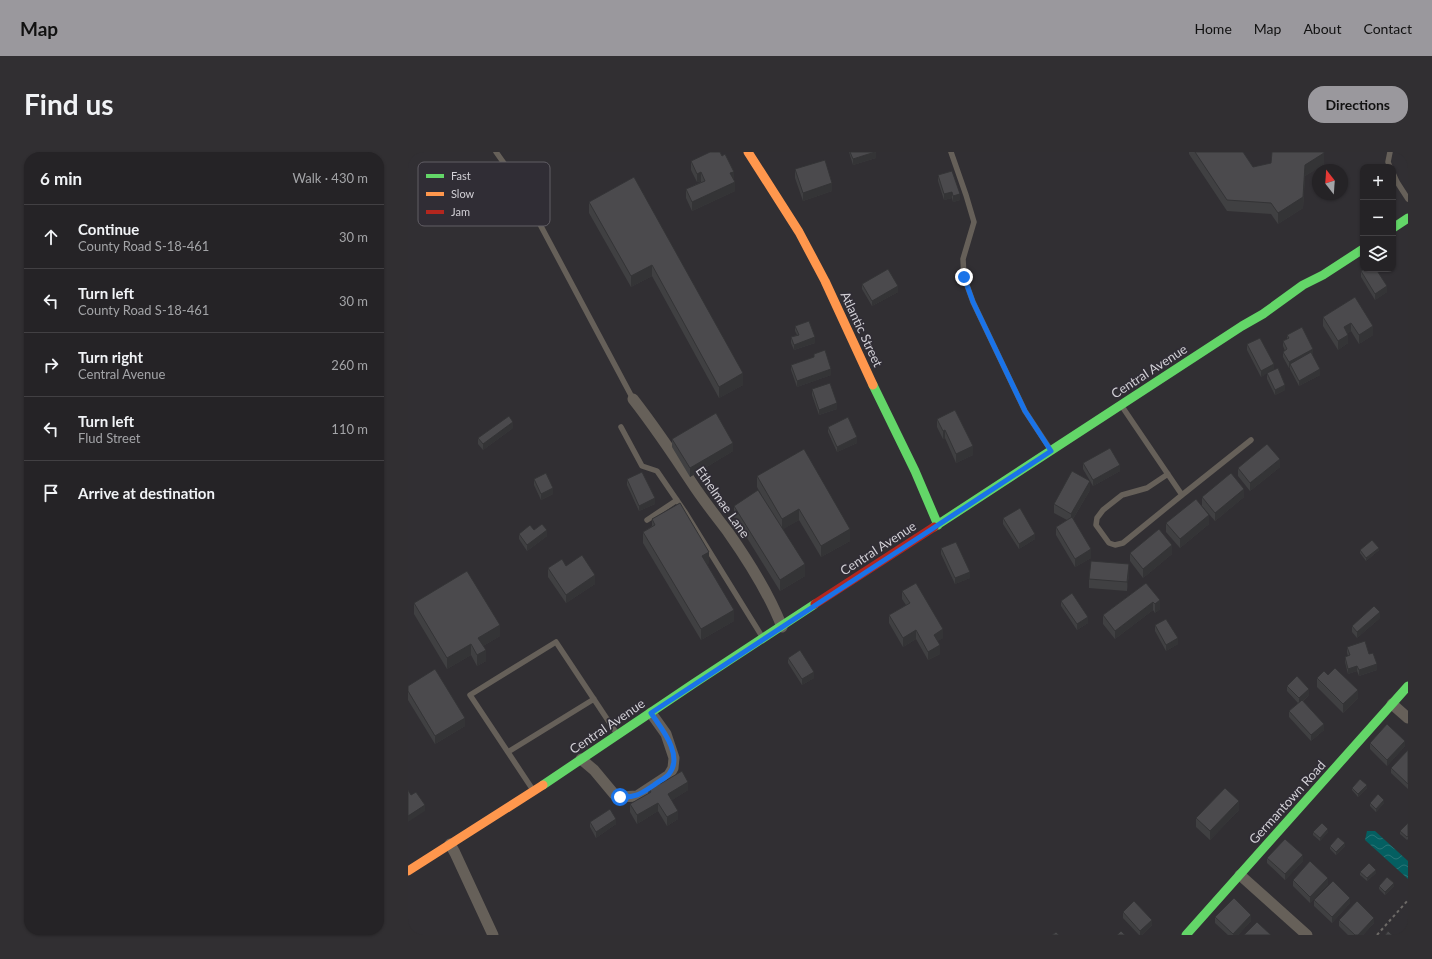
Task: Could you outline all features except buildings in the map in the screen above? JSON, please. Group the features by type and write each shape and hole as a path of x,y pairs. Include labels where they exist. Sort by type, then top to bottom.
{"street":[{"name":"Atlantic Street","path":"748,152 799,232 825,281 890,421 903,445 938,525"},
{"path":"1396,226 1408,218"},
{"name":"Central Avenue","path":"408,871 533,791 581,758 1242,326 1263,314 1303,285 1323,275 1360,250"},
{"name":"Ethelmae Lane","path":"633,399 661,436 692,484 750,566 778,615 782,627"},
{"name":"Germantown Road","path":"1186,935 1408,686"},
{"path":"1392,704 1408,718"},
{"path":"581,758 594,770 614,794 620,797 629,798 637,796 668,775 673,768 674,758 666,734 651,713"},
{"path":"450,844 493,935"},
{"path":"1240,875 1307,935"}],"lane":[{"path":"496,152 503,162"},
{"path":"951,152 974,222 963,259 964,277 973,302 1025,411 1051,451"},
{"path":"1389,164 1390,152"},
{"path":"1396,180 1408,199"},
{"path":"541,226 633,399"},
{"path":"1121,405 1182,495"},
{"path":"621,427 642,466 657,471 677,500 764,638"},
{"path":"1168,474 1147,488 1122,495 1103,510 1097,518 1096,525 1109,543 1115,546 1123,543 1251,440"},
{"path":"647,520 677,500"},
{"path":"533,791 470,695 556,642 618,734"},
{"path":"508,752 594,699"}],"path":[{"path":"1377,935 1408,900"}],"water":[{"path":"1367,831 1375,831 1408,861 1408,879 1365,840"}],"traffic: fast":[{"path":"1396,226 1408,218"},
{"path":"934,527 1242,326 1263,314 1303,285 1323,275 1360,251"},
{"path":"873,385 915,471 938,525"},
{"path":"543,785 815,604"},
{"path":"1186,935 1408,686"}],"traffic: slow":[{"path":"748,152 799,232 825,281 873,385"},
{"path":"408,871 543,785"}],"traffic: jam":[{"path":"815,604 934,527"}],"route":[{"path":"620,797 629,798 637,796 668,775 673,768 674,758 669,741 666,734 651,713 693,684 1051,451 1025,411 973,302 964,277"}]}
